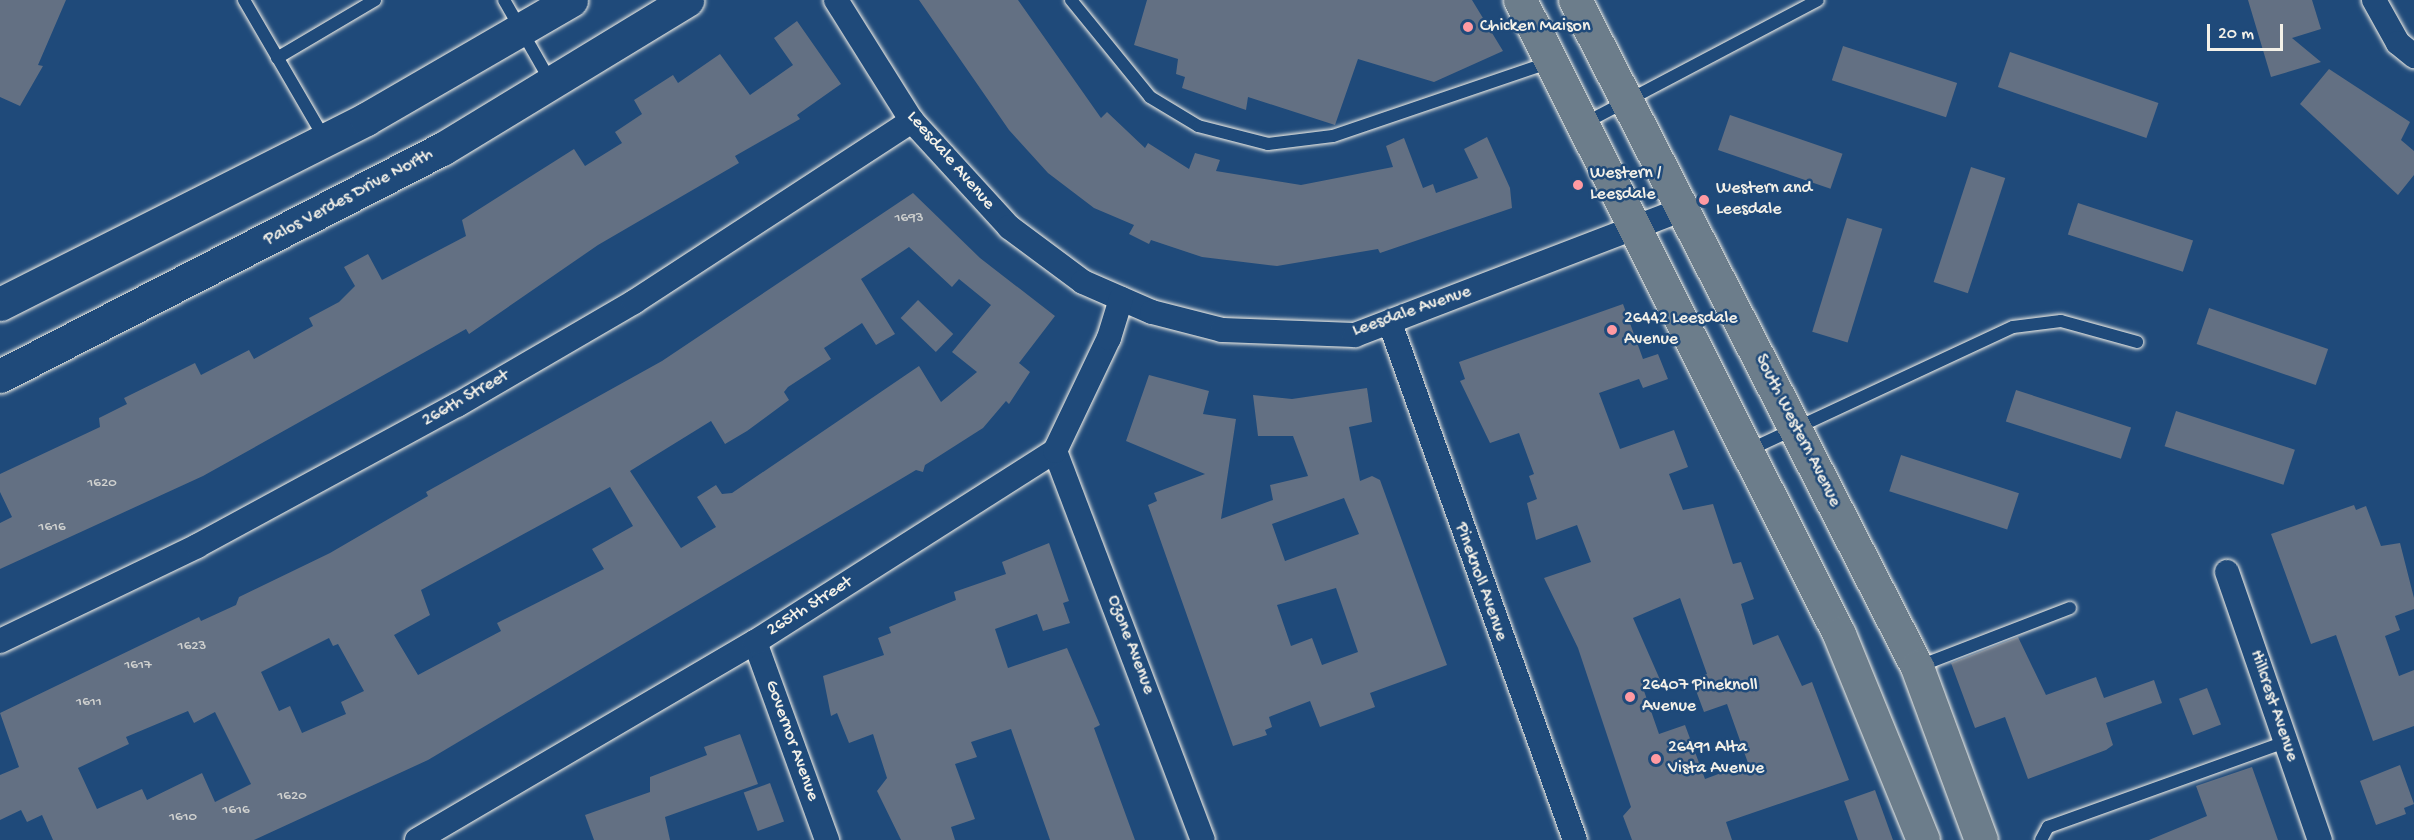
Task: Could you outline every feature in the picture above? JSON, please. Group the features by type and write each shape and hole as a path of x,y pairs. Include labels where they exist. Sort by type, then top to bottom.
{"main road":[{"path":"0,304 325,141 571,0"},
{"name":"Palos Verdes Drive North","path":"0,376 353,198 553,86 687,0"},
{"path":"1520,0 1749,450 1839,634 1923,840"},
{"name":"South Western Avenue","path":"1575,0 1917,667 1981,840"}],"street":[{"name":"Leesdale Avenue","path":"836,0 912,121 1009,227 1083,282 1121,299 1222,330 1354,334 1390,323 1636,230 1681,210"},
{"path":"2374,0 2398,43 2414,56"},
{"name":"266th Street","path":"0,641 197,546 457,405 634,302 912,121"},
{"path":"1055,451 1109,338 1121,299"},
{"name":"Pineknoll Avenue","path":"1390,323 1575,840"},
{"name":"265th Street","path":"417,840 449,833 1055,451"},
{"name":"Ozone Avenue","path":"1055,451 1203,840"},
{"name":"Hillcrest Avenue","path":"2227,572 2320,840"},
{"name":"Governor Avenue","path":"755,642 827,840"}],"lane":[{"path":"243,0 325,141"},
{"path":"277,58 375,0"},
{"path":"504,0 553,86"},
{"path":"1071,0 1150,97 1198,126 1268,144 1333,136 1551,62"},
{"path":"1584,123 1818,0"},
{"path":"1749,450 1797,431 2013,327 2061,321 2137,342"},
{"path":"1917,667 2070,608"},
{"path":"2041,840 2048,827 2286,742"}],"building":[{"path":"0,0 66,0 38,65 43,66 20,106 0,97"},
{"path":"919,0 1018,0 1101,118 1107,112 1145,148 1148,143 1189,169 1195,153 1220,160 1216,171 1301,185 1393,167 1386,146 1404,138 1423,188 1433,184 1436,193 1478,178 1464,149 1487,137 1510,188 1512,208 1380,253 1378,249 1277,266 1202,257 1151,240 1149,244 1129,234 1134,225 1094,208 1048,173 1009,130"},
{"path":"1147,0 1472,0 1503,51 1434,82 1358,59 1335,125 1248,97 1246,110 1182,88 1185,77 1176,74 1178,59 1134,45"},
{"path":"2248,0 2312,0 2321,29 2292,38 2321,62 2271,77"},
{"path":"797,21 841,84 797,115 800,119 735,156 739,163 598,245 469,334 466,329 203,476 0,569 0,523 12,517 0,492 0,474 100,427 99,418 127,404 124,398 195,363 201,375 249,350 254,359 313,326 309,318 339,302 355,286 344,267 368,254 382,280 466,236 462,220 574,149 585,166 622,143 615,132 642,114 634,100 673,75 678,83 720,54 750,95 793,65 774,38"},
{"path":"1843,46 1957,83 1946,117 1832,80"},
{"path":"2010,52 2158,103 2146,138 1998,87"},
{"path":"2329,69 2410,122 2401,140 2414,151 2414,175 2398,195 2300,104"},
{"path":"1730,115 1843,154 1830,189 1718,150"},
{"path":"1971,167 2005,178 1968,293 1934,282"},
{"path":"913,193 980,258 1055,316 1019,363 1030,372 1009,404 1006,401 983,428 925,465 923,472 916,470 428,760 254,840 53,840 42,815 27,822 21,810 0,820 0,775 19,767 0,713 199,617 201,621 236,605 239,597 330,553 428,496 426,492 662,361","holes":["909,247 952,287 959,279 991,305 952,352 977,372 941,402 919,366 732,493 722,494 716,485 697,497 716,527 681,548 630,471 711,421 725,444 747,431 789,400 784,392 788,387 831,359 824,348 862,323 876,345 895,334 861,279","610,487 633,526 592,549 604,569 497,623 501,631 418,675 394,635 430,615 421,590","329,638 333,646 338,644 364,691 341,702 346,714 302,733 290,706 279,711 261,672","188,711 194,723 215,712 251,784 215,802 202,773 147,800 142,789 97,809 78,768 129,744 126,737"]},
{"path":"2078,203 2193,240 2183,272 2068,234"},
{"path":"1847,218 1882,229 1848,343 1812,332"},
{"path":"918,300 953,334 936,352 901,318"},
{"path":"1623,304 1643,359 1658,354 1668,379 1643,388 1639,379 1599,393 1620,449 1674,430 1688,467 1669,474 1683,510 1713,504 1733,564 1741,562 1754,599 1741,604 1753,645 1778,635 1802,686 1812,682 1849,780 1726,822 1732,840 1632,840 1623,816 1631,807 1578,648 1544,578 1591,562 1577,525 1536,540 1527,503 1537,499 1529,476 1534,474 1519,433 1490,443 1460,381 1465,379 1459,362","holes":["1680,598 1707,674 1692,680 1704,712 1727,704 1748,763 1705,779 1685,725 1659,734 1643,688 1661,682 1633,618"]},
{"path":"2209,308 2328,349 2316,385 2197,344"},
{"path":"1149,375 1209,391 1203,414 1236,419 1221,519 1273,500 1270,485 1308,476 1293,436 1258,436 1253,395 1292,399 1367,388 1372,422 1349,427 1360,481 1372,476 1380,480 1447,665 1370,693 1375,707 1320,727 1310,701 1269,717 1272,727 1265,730 1267,735 1233,746 1148,505 1157,501 1154,493 1205,474 1126,441","holes":["1344,498 1359,534 1285,561 1272,524","1336,588 1358,652 1322,665 1312,638 1291,646 1277,605"]},
{"path":"2016,390 2131,427 2121,459 2006,421"},
{"path":"2176,411 2295,450 2283,485 2165,446"},
{"path":"1901,455 2019,493 2007,529 1889,491"},
{"path":"2354,505 2356,510 2366,506 2381,546 2400,543 2414,598 2414,609 2395,616 2400,630 2385,636 2399,676 2414,670 2414,726 2373,741 2336,635 2311,644 2271,534"},
{"path":"1049,543 1069,601 1063,603 1070,623 1043,631 1037,614 995,629 1008,668 1067,648 1100,725 1094,728 1135,840 1050,840 1011,729 971,742 977,757 955,764 975,819 951,827 955,840 901,840 877,791 887,778 873,734 849,743 837,713 831,716 823,676 884,655 878,638 891,633 889,627 956,600 954,592 1006,574 1002,562"},
{"path":"2018,637 2046,695 2096,677 2104,698 2154,680 2162,703 2106,723 2113,745 2106,750 2028,779 2005,717 1975,728 1951,663"},
{"path":"2207,688 2221,724 2193,735 2179,699"},
{"path":"740,734 758,784 665,817 670,840 594,840 585,815 650,792 650,777 707,755 704,747"},
{"path":"2400,765 2414,804 2404,808 2406,814 2376,825 2360,781"},
{"path":"2252,767 2278,840 2149,840 2207,816 2196,786"},
{"path":"770,783 784,822 758,831 744,793"},
{"path":"1875,790 1893,840 1858,840 1844,801"}],"place":[{"name":"Chicken Maison","path":"1468,27"},
{"name":"Western / Leesdale","path":"1578,185"},
{"name":"Western and Leesdale","path":"1704,200"},
{"name":"26442 Leesdale Avenue","path":"1612,330"},
{"name":"26407 Pineknoll Avenue","path":"1630,697"},
{"name":"26491 Alta Vista Avenue","path":"1656,759"}]}
